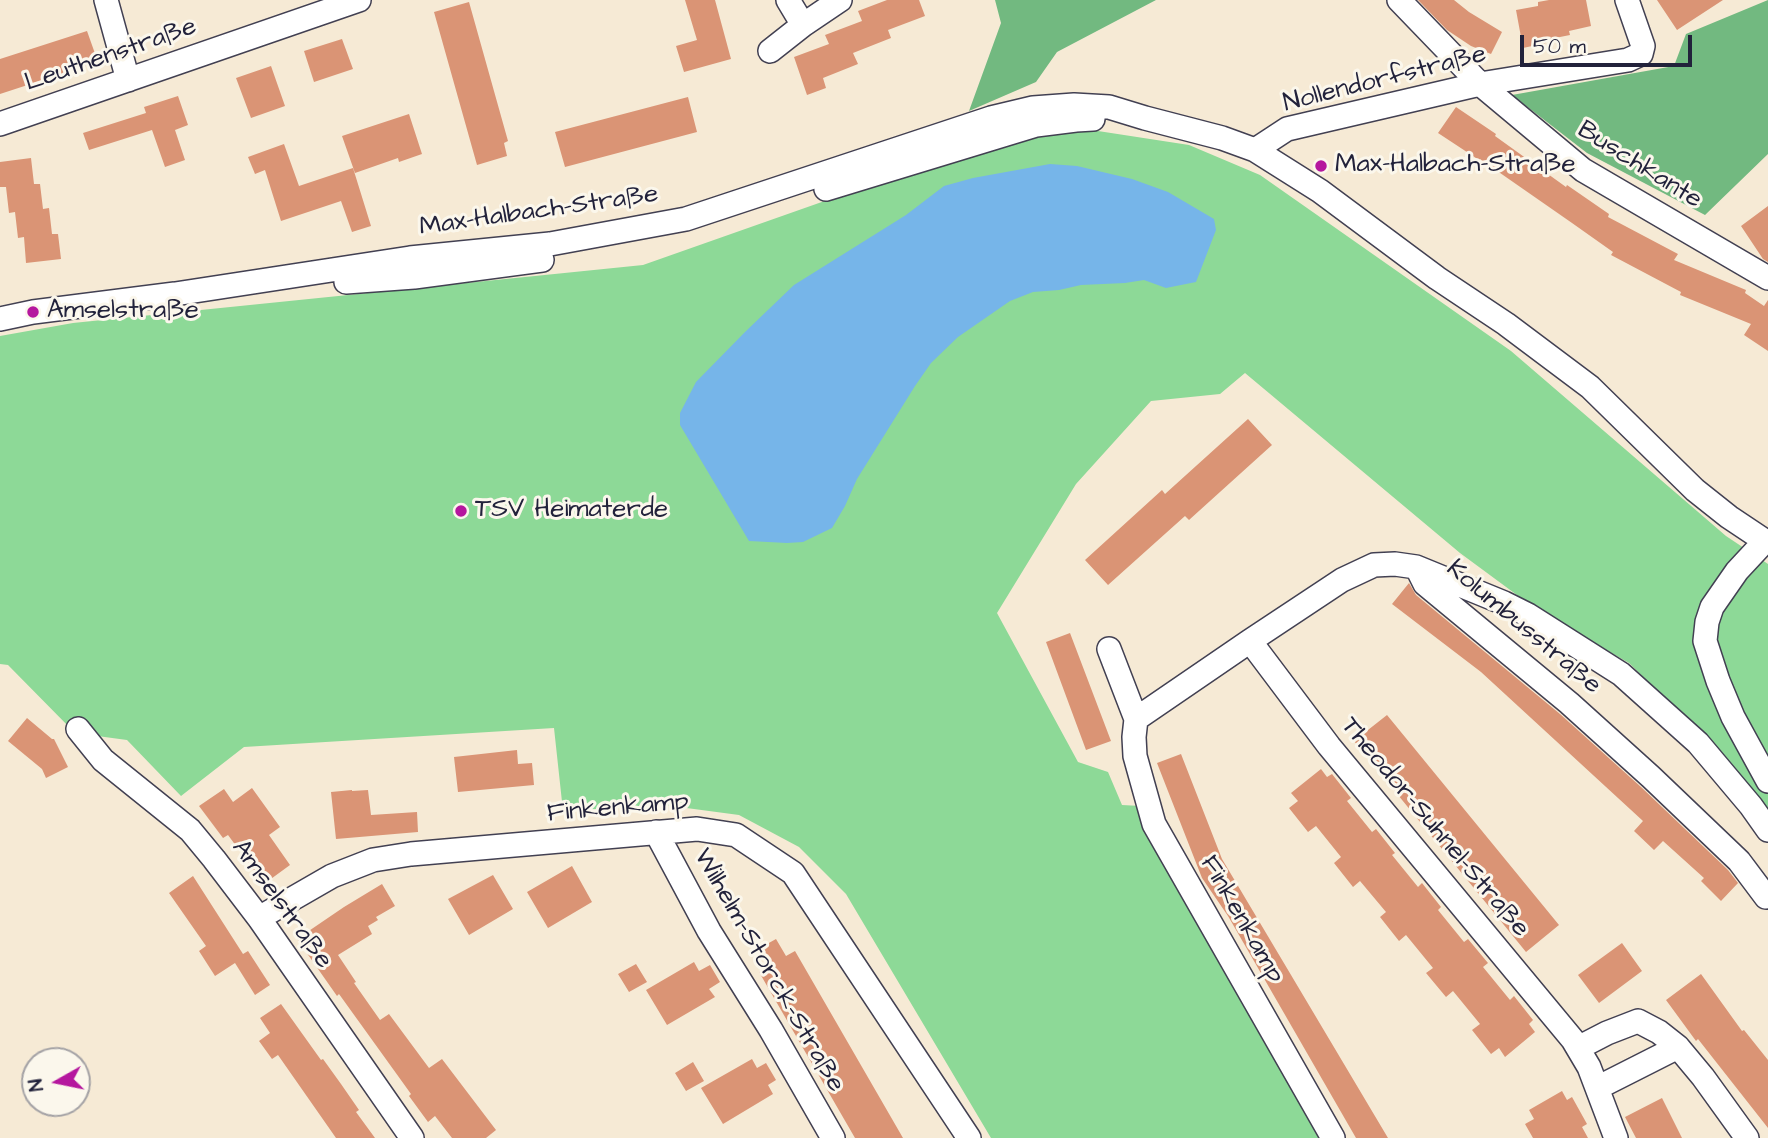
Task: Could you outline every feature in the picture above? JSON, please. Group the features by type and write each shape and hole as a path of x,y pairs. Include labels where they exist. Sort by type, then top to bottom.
{"street":[{"path":"106,0 128,80"},
{"name":"Leuthenstraße","path":"0,124 359,0"},
{"path":"788,0 803,25"},
{"path":"770,51 840,0"},
{"name":"Buschkante","path":"1399,0 1480,84 1583,170 1768,278"},
{"name":"Nollendorfstraße","path":"1255,150 1287,129 1480,84 1628,60 1641,54 1643,46 1627,0"},
{"name":"Max-Halbach-Straße","path":"1,317 410,258 550,244 686,219 991,118 1033,108 1074,105 1109,107 1222,138 1255,150 1320,191 1590,387 1695,490 1766,543"},
{"path":"1766,543 1737,570 1712,607 1705,641 1733,717 1768,781"},
{"path":"1136,719 1342,580 1374,565 1416,567"},
{"name":"Kolumbusstraße","path":"1416,567 1528,615 1621,674 1698,743 1768,830"},
{"name":"Kolumbusstraße","path":"1416,567 1424,584 1569,703 1651,777 1739,862 1766,897"},
{"name":"Theodor-Suhnel-Straße","path":"1250,641 1329,746 1578,1048 1616,1138"},
{"name":"Finkenkamp","path":"1109,649 1136,719 1135,756 1154,824 1333,1138"},
{"name":"Amselstraße","path":"78,729 103,760 190,830 259,918 412,1138"},
{"name":"Finkenkamp","path":"259,918 332,876 373,860 697,829 736,835 793,873 969,1138"},
{"name":"Wilhelm-Storck-Straße","path":"656,832 709,931 771,1030 833,1138"},
{"path":"1578,1048 1638,1021 1659,1032 1678,1046 1747,1138"},
{"path":"1597,1088 1678,1046"}],"green space":[{"path":"995,0 1156,0 1057,52 1036,82 969,111 1001,23"},
{"path":"1768,0 1768,154 1705,215 1587,153 1512,95 1674,66 1686,34"},
{"path":"1046,123 1189,145 1260,175 1511,351 1726,536 1768,564 1768,808 1687,720 1629,663 1540,612 1460,553 1245,373 1220,394 1151,401 1076,484 997,613 1078,762 1108,772 1122,805 1141,806 1322,1138 991,1138 846,894 799,847 739,815 664,805 563,811 554,728 244,747 181,796 127,740 75,733 8,665 0,664 0,336 73,323 643,265"}],"water":[{"path":"1050,164 1077,166 1132,179 1168,192 1214,219 1216,230 1196,282 1166,288 1144,280 1081,285 1033,292 1010,301 958,337 931,363 857,479 832,528 803,542 749,541 680,425 680,413 696,382 794,285 906,215 944,186"}],"building":[{"path":"685,0 715,0 731,59 684,72 676,46 697,40"},
{"path":"887,0 919,0 925,16 888,30 891,38 853,53 858,64 823,78 826,88 807,95 794,57 829,44 825,35 862,21 858,11"},
{"path":"1418,0 1454,0 1502,32 1491,54 1471,46 1447,30"},
{"path":"1586,0 1591,26 1569,31 1570,35 1545,40 1546,43 1523,48 1516,10 1538,6 1538,2"},
{"path":"1657,0 1723,0 1677,30"},
{"path":"469,2 508,141 504,143 507,156 477,165 434,12"},
{"path":"87,31 98,62 0,94 0,59"},
{"path":"342,39 353,69 314,82 304,51"},
{"path":"271,66 285,106 251,118 236,78"},
{"path":"178,96 188,125 175,130 185,160 165,167 152,130 89,150 83,133 146,113 144,107"},
{"path":"688,97 697,132 565,167 555,132"},
{"path":"1456,107 1566,187 1567,185 1609,214 1608,217 1678,254 1674,260 1746,290 1745,293 1764,306 1768,300 1768,351 1744,335 1751,324 1680,295 1681,292 1611,255 1613,252 1572,223 1438,133"},
{"path":"409,114 422,154 399,162 398,158 355,173 342,136"},
{"path":"284,144 299,186 353,168 371,226 352,232 341,201 281,221 265,170 255,174 248,157"},
{"path":"31,158 34,184 40,184 43,209 49,208 52,234 58,234 61,259 26,263 24,237 18,238 15,212 9,213 6,187 0,187 0,162"},
{"path":"1768,206 1768,262 1763,259 1741,226"},
{"path":"1248,419 1272,445 1189,520 1185,516 1108,585 1085,560 1162,490 1165,494"},
{"path":"1409,583 1416,595 1560,714 1728,870 1738,883 1721,901 1701,881 1704,878 1663,841 1654,850 1634,831 1643,821 1481,672 1392,604"},
{"path":"1070,633 1111,741 1086,750 1046,642"},
{"path":"1387,715 1559,925 1526,952 1354,741"},
{"path":"27,718 54,739 68,767 46,778 42,769 8,741"},
{"path":"517,750 518,764 532,763 534,785 458,792 454,757"},
{"path":"1181,754 1222,859 1388,1138 1356,1138 1228,916 1202,878 1157,763"},
{"path":"1321,769 1327,777 1332,774 1351,798 1347,801 1372,832 1376,829 1395,853 1392,855 1418,887 1422,883 1441,907 1438,910 1464,942 1468,939 1488,963 1483,967 1510,1000 1514,996 1533,1020 1529,1024 1535,1032 1505,1057 1499,1048 1491,1054 1472,1030 1480,1024 1453,991 1446,997 1426,973 1433,968 1406,935 1399,941 1380,917 1386,912 1360,881 1353,887 1334,863 1341,857 1316,826 1308,832 1289,808 1298,801 1291,793"},
{"path":"252,788 280,827 269,835 290,865 264,884 228,835 223,838 199,806 224,789 233,802"},
{"path":"368,790 371,815 417,812 418,832 336,839 331,792"},
{"path":"572,866 592,902 548,928 527,892"},
{"path":"493,875 513,909 469,935 448,899"},
{"path":"193,876 243,954 248,951 270,985 255,995 235,963 215,976 199,951 206,946 169,893"},
{"path":"382,884 395,906 376,917 378,920 368,926 372,934 338,955 380,1020 389,1014 429,1068 442,1059 496,1130 486,1138 452,1138 435,1116 428,1122 409,1096 411,1094 297,939"},
{"path":"776,939 786,956 795,951 903,1138 855,1138 759,972 768,966 758,949"},
{"path":"1622,943 1642,971 1599,1003 1578,975"},
{"path":"694,962 699,971 710,965 720,982 709,989 715,997 667,1025 646,990"},
{"path":"636,964 647,982 629,992 618,974"},
{"path":"1701,974 1742,1031 1744,1030 1768,1060 1768,1128 1666,1000"},
{"path":"281,1004 341,1084 359,1110 356,1112 375,1138 336,1138 278,1055 272,1059 259,1041 270,1033 260,1018"},
{"path":"752,1059 757,1068 766,1063 776,1080 768,1085 773,1094 723,1124 701,1088"},
{"path":"693,1062 704,1081 686,1091 675,1073"},
{"path":"1562,1091 1567,1100 1572,1097 1587,1124 1582,1127 1588,1138 1533,1138 1525,1124 1534,1119 1529,1110"},
{"path":"1662,1098 1682,1138 1636,1138 1625,1117"}],"place":[{"name":"Max-Halbach-Straße","path":"1321,166"},
{"name":"Amselstraße","path":"33,312"},
{"name":"TSV Heimaterde","path":"461,511"}]}
